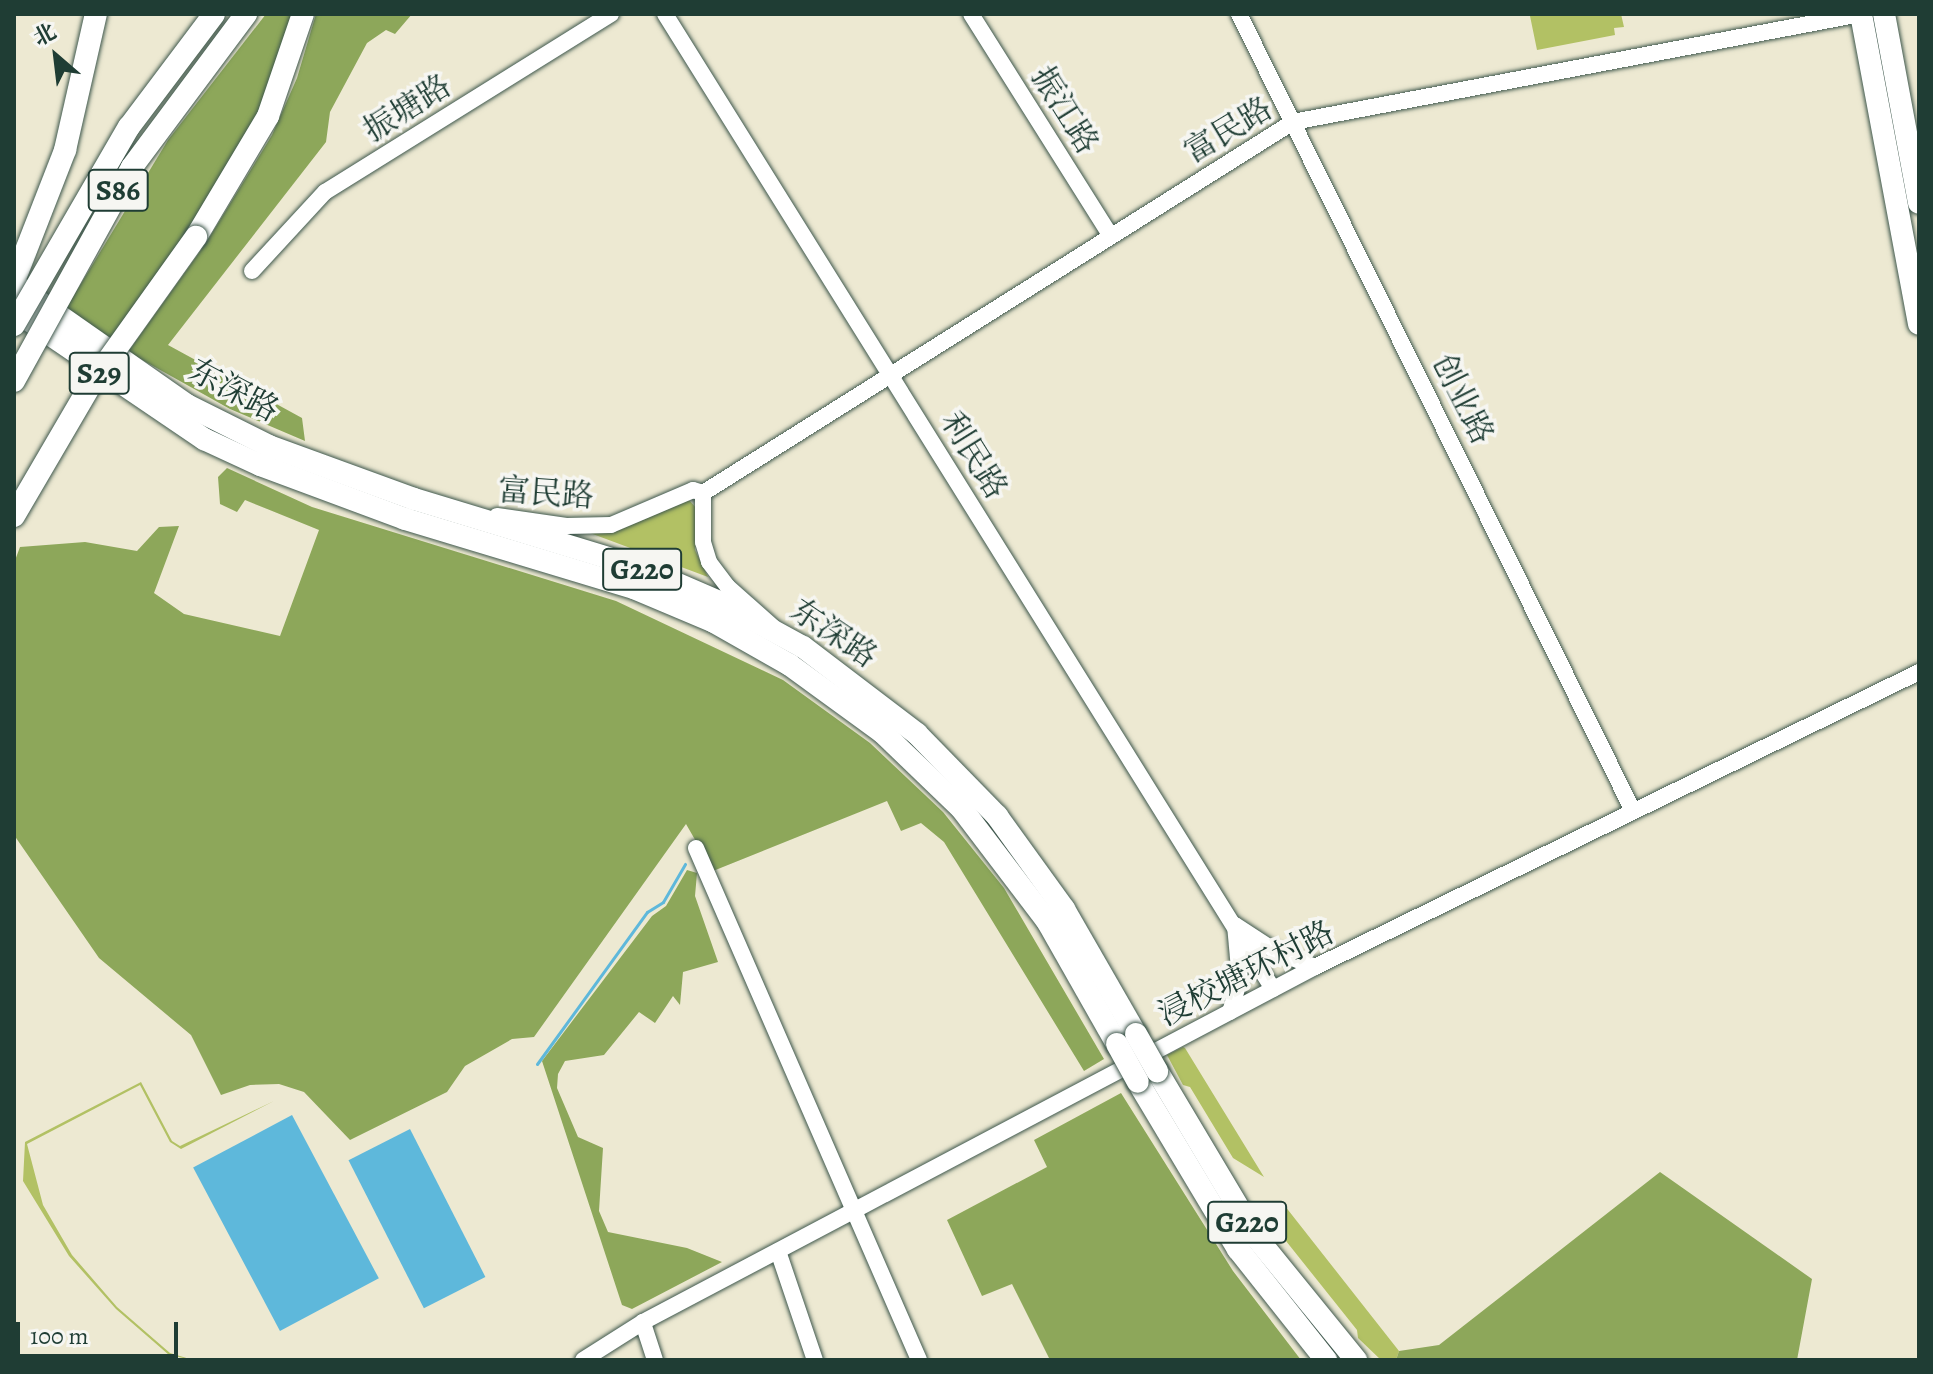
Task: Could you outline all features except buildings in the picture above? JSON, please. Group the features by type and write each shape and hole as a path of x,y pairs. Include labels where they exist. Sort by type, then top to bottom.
{"highway":[{"path":"14,283 65,150 96,14"},
{"name":"S86","path":"14,325 129,127 214,14"},
{"name":"S86","path":"14,381 126,176 246,14"},
{"name":"S29","path":"14,516 91,384 196,237 263,127 303,14"},
{"path":"1861,14 1919,324"},
{"path":"1884,14 1919,203"},
{"name":"东深路","path":"14,283 214,420 326,469 641,568 775,631 885,707 978,795 1049,885 1126,1039 1238,1249 1326,1360"},
{"name":"东深路","path":"14,310 204,439 246,459 405,519 634,588 714,622 790,665 882,732 962,809 1039,909 1126,1039"},
{"name":"东深路","path":"1147,1076 1256,1237 1356,1360"}],"street":[{"name":"振塘路","path":"252,271 325,192 611,14"},
{"name":"利民路","path":"665,14 1273,989"},
{"name":"振江路","path":"971,14 1111,236"},
{"name":"创业路","path":"1239,14 1633,811"},
{"name":"富民路","path":"474,517 566,526 611,525 693,490 703,493 1293,122 1861,14"},
{"path":"703,493 702,532 709,562 721,581 764,614 775,631"},
{"name":"浸校塘环村路","path":"583,1360 643,1322 1315,967 1919,672"},
{"path":"696,848 919,1360"},
{"name":"利民路","path":"1235,925 1275,951 1315,967"},
{"name":"利民路","path":"1230,1012 1240,980 1235,925"},
{"path":"778,1251 815,1360"},
{"path":"643,1322 655,1360"}],"green space":[{"path":"266,14 294,14 273,83 227,174 110,340 65,310 168,140"},
{"path":"316,14 412,14 395,34 386,30 367,43 330,112 326,142 168,345 302,418 305,441 230,409 128,352 206,243 272,135 297,78"},
{"path":"1621,14 1624,27 1614,28 1615,35 1537,50 1530,16"},
{"path":"227,468 312,507 616,601 783,680 870,743 943,812 1004,888 1104,1059 1084,1071 944,842 921,823 901,831 887,801 713,871 686,824 534,1037 512,1039 465,1066 447,1092 350,1140 304,1092 279,1084 250,1085 221,1095 191,1035 99,958 14,835 14,563 20,547 85,542 137,551 159,527 179,526 154,593 184,614 280,636 319,530 245,500 237,512 220,504 218,477"},
{"path":"689,500 697,509 695,550 708,577 590,533 631,525"},
{"path":"687,870 697,873 695,896 718,962 683,972 680,1005 673,996 655,1023 639,1012 604,1055 565,1061 558,1074 557,1088 578,1137 603,1148 599,1211 608,1232 687,1248 722,1262 632,1309 622,1305 542,1061 652,916 666,906"},
{"path":"1183,1047 1264,1177 1233,1158 1190,1087 1183,1085 1167,1055"},
{"path":"141,1082 172,1141 180,1146 274,1101 181,1149 170,1142 140,1085 27,1144 43,1205 72,1255 117,1307 170,1353 193,1360 169,1355 116,1309 69,1256 23,1181 25,1142"},
{"path":"1121,1093 1233,1271 1301,1360 1050,1360 1012,1284 982,1296 947,1220 1047,1167 1034,1140"},
{"path":"1660,1172 1812,1279 1797,1360 1396,1360 1399,1351 1439,1345"},
{"path":"1281,1201 1399,1351 1396,1360 1381,1360 1358,1338 1357,1330 1286,1241 1277,1221"}],"water":[{"path":"292,1115 379,1278 280,1331 193,1168"},
{"path":"410,1129 485,1277 424,1308 349,1160"}],"waterway":[{"path":"537,1064 647,912 663,902 685,864"}]}
